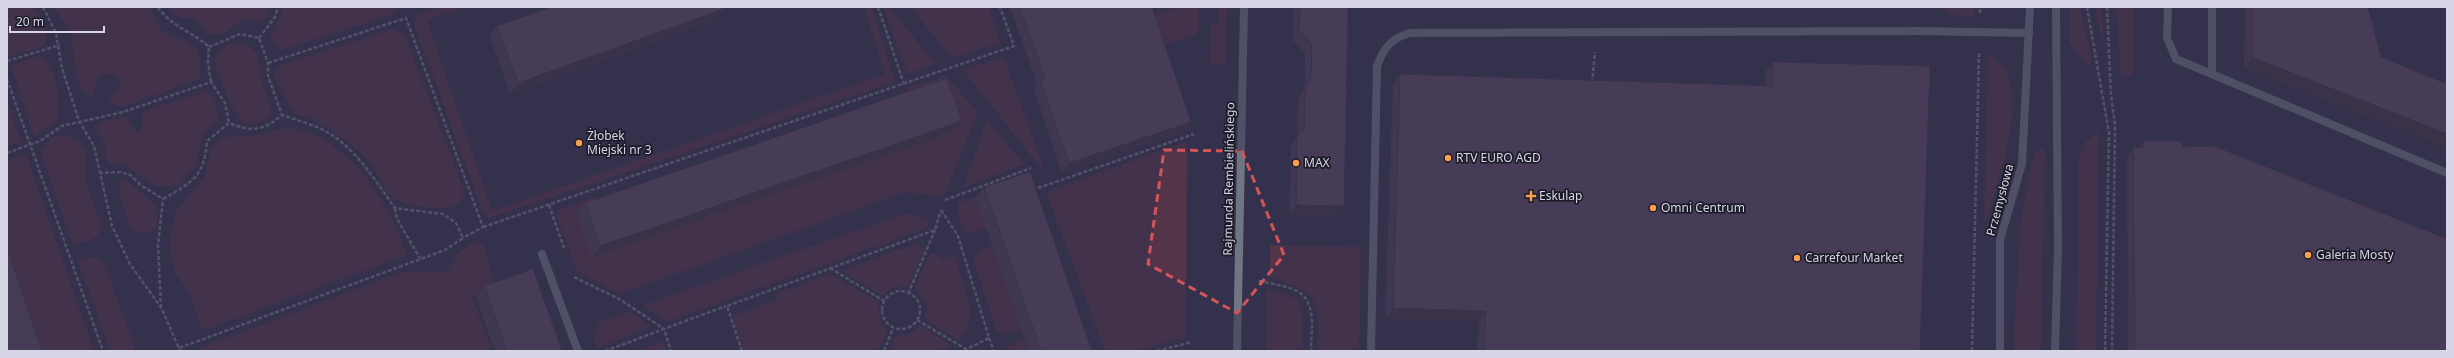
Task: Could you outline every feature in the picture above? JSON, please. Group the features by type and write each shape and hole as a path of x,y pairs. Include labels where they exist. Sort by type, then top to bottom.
{"street":[{"name":"Rajmunda Rembielińskiego","path":"1237,351 1244,7"},
{"name":"Przemysłowa","path":"2000,351 2000,240 2022,164 2030,7"},
{"path":"2055,351 2058,248 2056,7"},
{"path":"2168,7 2167,38 2176,59 2447,173"},
{"path":"2212,7 2212,74"},
{"path":"1371,351 1377,66 1389,43 1400,36 1410,33 1979,31 2029,33"},
{"path":"542,254 578,351"}],"path":[{"path":"43,7 60,45 62,68 79,120 94,146 112,226 130,264 162,309 180,350 420,258 445,250 462,238 483,228 1014,46 1000,7"},
{"path":"158,7 173,23 198,37 209,47"},
{"path":"259,38 275,17 278,7"},
{"path":"878,7 904,84"},
{"path":"2087,7 2109,133 2105,351"},
{"path":"2107,7 2111,96 2115,124 2112,351"},
{"path":"268,63 406,18 483,228"},
{"path":"1972,351 1979,31"},
{"path":"209,47 240,34 259,38"},
{"path":"259,38 268,63 268,76 282,115"},
{"path":"7,60 60,45"},
{"path":"209,47 208,62 211,82 225,103 228,124"},
{"path":"7,79 103,351"},
{"path":"7,153 30,145 62,126 79,120 122,112 211,82"},
{"path":"228,124 244,130 263,128 282,115"},
{"path":"282,115 320,129 337,139 375,178 395,208 397,219 420,258"},
{"path":"163,199 190,184 197,176 206,154 207,141 228,124"},
{"path":"1038,188 1194,134"},
{"path":"945,200 1031,168"},
{"path":"99,173 121,172 130,175 142,186 163,199"},
{"path":"162,309 158,245 163,199"},
{"path":"549,205 567,256"},
{"path":"395,208 443,214 456,223 462,238"},
{"path":"908,294 935,230 941,210 958,236 994,351"},
{"path":"605,351 935,230"},
{"path":"830,268 884,301"},
{"path":"572,270 575,278 621,300 664,329 671,351"},
{"path":"1259,281 1299,292 1307,302 1311,313 1311,351"},
{"path":"899,292 908,294 918,304 920,310 917,320 905,329 893,328 884,319 882,307 884,301 893,293 899,292"},
{"path":"727,306 742,351"},
{"path":"917,320 967,349"},
{"path":"884,351 893,328"},
{"path":"963,351 989,338"},
{"path":"1157,351 1192,342"}],"highlighted area":[{"path":"1164,150 1242,151 1284,255 1237,313 1148,264"}],"shaded area":[{"path":"7,7 33,7 45,31 44,46 7,57"},
{"path":"53,7 149,7 162,31 188,42 196,49 199,56 201,78 122,107 108,102 121,84 118,77 104,73 97,76 95,92 91,98 84,91 77,76 70,31"},
{"path":"166,7 270,7 263,21 257,23 242,19 224,33 208,34 197,21 191,18 181,18"},
{"path":"284,7 396,7 397,10 392,15 281,50 271,36"},
{"path":"441,7 464,7 427,20 492,211 885,74 864,7 872,7 895,82 489,218 483,212 414,25 416,15"},
{"path":"884,7 888,7 936,64 907,74"},
{"path":"914,7 989,7 1000,43 952,58 912,9"},
{"path":"1179,7 1199,7 1199,29 1194,35 1165,45 1160,43 1152,19 1156,15"},
{"path":"1218,7 1227,7 1226,65 1210,64 1211,24 1218,24"},
{"path":"1940,7 1975,7 1975,17 1957,15"},
{"path":"2069,7 2080,7 2091,53 2090,68 2069,43"},
{"path":"2095,7 2102,7 2104,48"},
{"path":"2116,7 2134,7 2133,76 2121,75"},
{"path":"393,29 405,36 465,193 459,203 447,208 425,207 408,204 391,196 371,165 355,148 326,127 294,113 275,79 274,73 278,66"},
{"path":"234,42 251,49 256,53 259,59 262,83 271,111 270,117 260,123 253,124 241,121 220,80 216,64 218,52 225,46"},
{"path":"43,55 55,78 59,102 57,120 34,137 11,65"},
{"path":"1988,55 2003,66 2011,84 2012,107 2010,133 2004,161 1984,226"},
{"path":"1004,57 1046,175 963,70"},
{"path":"946,76 978,112 946,191 940,196 903,193 619,294 577,271 556,215 557,211 593,197 596,199 599,206 906,95 908,88"},
{"path":"207,91 215,98 218,120 204,133 195,165 180,185 156,187 124,164 108,163 104,157 107,151 95,127 100,122 126,117 136,132 140,133 143,124 140,117 144,111"},
{"path":"7,101 21,142 7,146"},
{"path":"987,120 1024,164 963,188"},
{"path":"284,128 306,132 326,141 345,154 361,171 375,190 398,231 406,252 404,256 208,329 201,329 192,299 174,270 170,250 171,231 177,210 203,179 211,149 218,141 230,136 255,136"},
{"path":"2099,132 2096,351 2076,351 2079,155 2086,141"},
{"path":"67,135 79,141 86,152 86,182 101,224 99,234 90,241 73,245 40,150 54,136"},
{"path":"1187,141 1186,337 1136,351 1105,351 1046,192"},
{"path":"2041,148 2045,152 2041,351 2013,351 2021,217 2034,154"},
{"path":"26,154 94,351 32,351 7,274 7,160"},
{"path":"126,179 155,205 158,216 157,226 152,231 146,233 135,231 128,222 119,193 120,181"},
{"path":"1027,179 976,199 986,228 972,233 965,231 957,213 958,203"},
{"path":"907,213 930,220 927,228 666,322 643,305"},
{"path":"474,241 484,245 494,288 472,296 492,351 199,351 200,348 399,273 448,271 456,255"},
{"path":"916,244 924,249 908,287 892,287 883,296 841,270"},
{"path":"992,245 1021,329 1002,334 996,330 973,258 979,250"},
{"path":"1270,245 1361,247 1359,351 1317,351 1318,319 1314,301 1300,289 1270,277"},
{"path":"931,252 942,259 955,256 972,312 969,324 960,341 925,320 927,305 915,288"},
{"path":"90,257 101,260 107,270 136,351 110,351 78,261"},
{"path":"830,274 879,302 879,317 888,330 878,351 744,351 732,316 777,300 775,294"},
{"path":"1267,289 1283,293 1299,300 1303,317 1303,351 1266,351"},
{"path":"630,311 651,327 597,348 593,336 600,322"},
{"path":"921,326 951,345 938,351 889,351 895,336 908,335"},
{"path":"1025,339 1029,351 1006,351 1008,346"},
{"path":"664,341 667,351 636,351"}],"building":[{"path":"551,7 726,8 518,83 497,26"},
{"path":"1020,7 1134,7 1135,9 1140,7 1152,7 1191,122 1069,163 1040,80 1045,79"},
{"path":"1300,7 1348,7 1344,206 1296,205 1297,137 1304,130 1305,90 1311,77 1312,45 1299,31"},
{"path":"2253,7 2368,7 2381,57 2447,84 2447,134 2252,57"},
{"name":"Omni Centrum","path":"1773,62 1930,66 1920,351 1484,351 1486,311 1393,308 1400,74 1772,86"},
{"path":"947,78 962,121 600,246 585,203"},
{"name":"Galeria Mosty","path":"2143,141 2181,141 2182,147 2214,146 2447,239 2447,351 2135,351 2133,148 2144,147"},
{"path":"1030,172 1092,351 1041,351 984,187"},
{"path":"7,248 42,351 7,351"},
{"path":"533,269 562,351 507,351 484,286"}],"place":[{"name":"Żłobek Miejski nr 3","path":"579,143"},
{"name":"RTV EURO AGD","path":"1448,158"},
{"name":"MAX","path":"1296,163"},
{"name":"Eskulap","path":"1531,196"},
{"name":"Omni Centrum","path":"1653,208"},
{"name":"Galeria Mosty","path":"2308,255"},
{"name":"Carrefour Market","path":"1797,258"}]}
